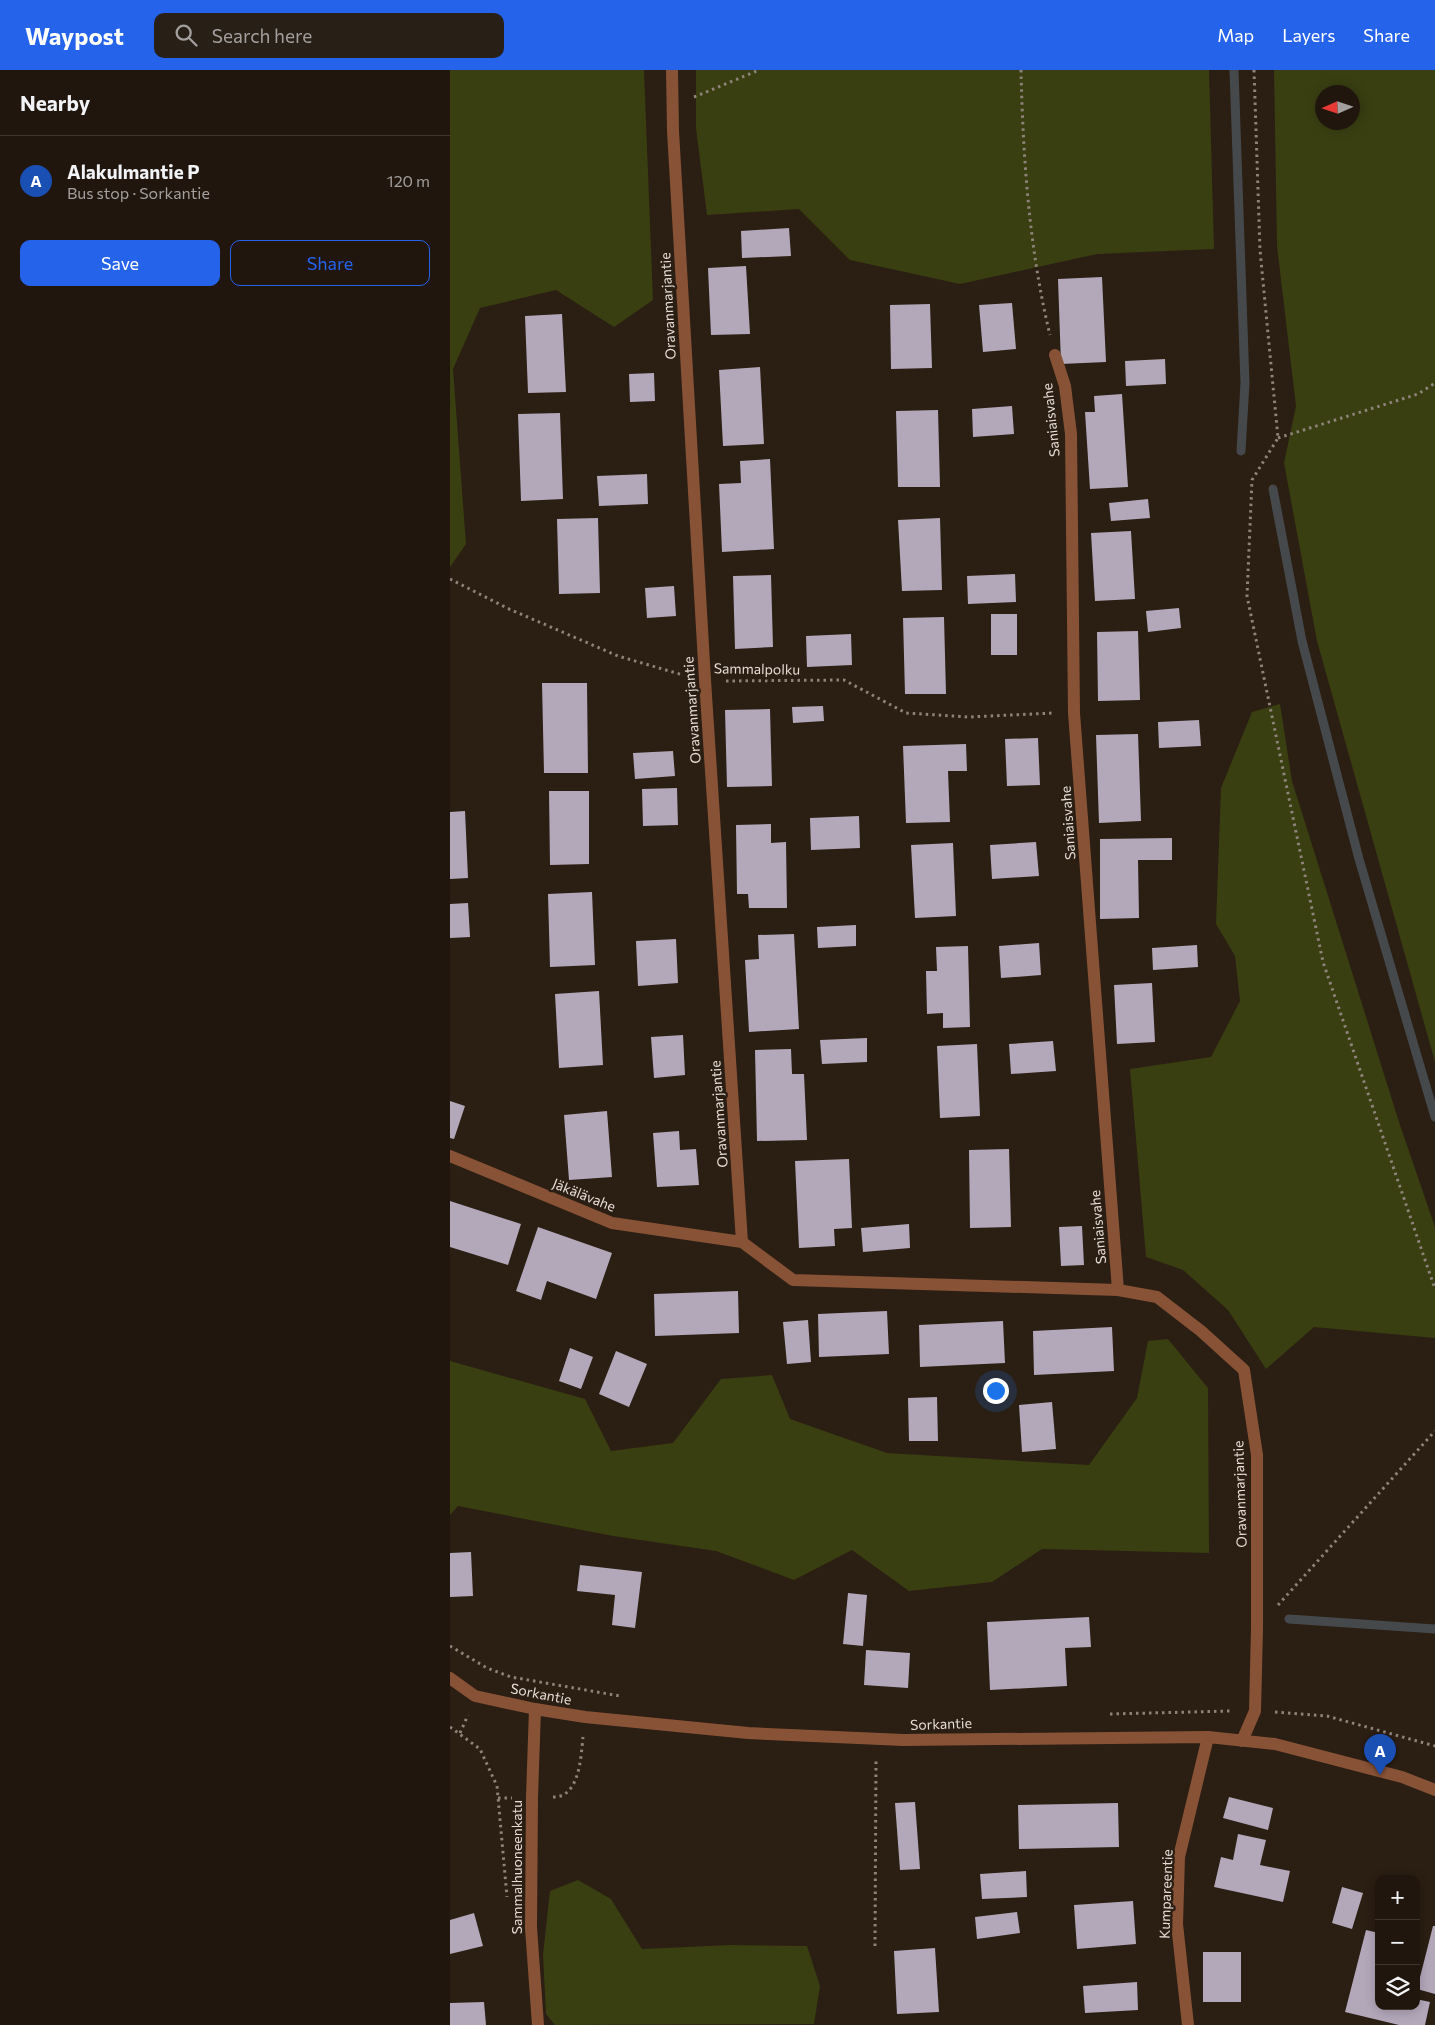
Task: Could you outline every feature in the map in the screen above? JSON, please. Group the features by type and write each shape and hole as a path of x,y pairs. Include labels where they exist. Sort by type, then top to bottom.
{"street":[{"name":"Oravanmarjantie","path":"672,70 672,106 705,680 742,1242 793,1280 1118,1290 1157,1297 1244,1370 1257,1455 1257,1628 1255,1711 1242,1741"},
{"name":"Saniaisvahe","path":"1055,355 1065,386 1071,434 1074,713 1118,1290"},
{"name":"Jäkälävahe","path":"450,1156 612,1223 742,1242"},
{"name":"Sorkantie","path":"450,1678 475,1696 536,1710 585,1718 748,1732 904,1740 1208,1737 1284,1747 1402,1778 1435,1790"},
{"name":"Sammalhuoneenkatu","path":"536,1710 532,1797 532,1928 538,2025"},
{"name":"Kumpareentie","path":"1188,2025 1177,1924 1179,1857 1208,1737"}],"path":[{"path":"672,106 759,70"},
{"path":"1021,70 1033,229 1043,306 1055,355"},
{"path":"1254,70 1260,250 1278,438 1252,480 1247,596 1323,962 1435,1289"},
{"path":"1278,438 1418,394 1435,382"},
{"name":"Sammalpolku","path":"450,579 509,609 618,656 705,680 776,682 844,680 906,713 969,717 1074,713"},
{"path":"1257,1628 1329,1551 1435,1431"},
{"path":"450,1646 488,1668 511,1677 587,1692 626,1697"},
{"path":"498,1798 559,1797 572,1786 580,1763 587,1692"},
{"path":"1100,1714 1255,1711 1328,1716 1435,1746"},
{"path":"450,1726 480,1749 490,1767 497,1786 508,1907"},
{"path":"875,1946 876,1738"}],"green space":[{"path":"450,70 644,70 653,300 614,327 556,290 480,308 453,369 466,544 450,567"},
{"path":"696,70 1209,70 1214,249 1097,254 960,284 850,260 799,209 707,215 696,128"},
{"path":"1274,70 1435,70 1435,1062 1317,641 1284,463 1296,406 1277,246"},
{"path":"1280,704 1292,781 1399,1122 1435,1227 1435,1338 1314,1327 1266,1369 1228,1310 1183,1270 1146,1257 1130,1069 1211,1057 1240,1001 1235,956 1216,924 1221,788 1252,712"},
{"path":"1168,1339 1208,1388 1209,1553 1042,1549 992,1582 909,1591 852,1550 794,1580 716,1551 613,1536 458,1506 450,1515 450,1361 585,1399 611,1451 673,1443 721,1379 772,1375 790,1419 887,1453 1089,1465 1137,1398 1148,1341"},
{"path":"578,1880 611,1899 642,1949 730,1945 807,1946 820,1986 814,2024 555,2025 546,2014 543,1955 550,1891"}],"building":[{"path":"789,228 791,256 742,258 741,231"},
{"path":"746,266 750,334 711,335 708,268"},
{"path":"1102,277 1106,362 1061,364 1058,279"},
{"path":"1012,303 1016,349 983,352 979,305"},
{"path":"930,304 932,368 891,369 890,305"},
{"path":"562,314 566,392 528,393 525,316"},
{"path":"1165,359 1166,384 1126,386 1125,361"},
{"path":"760,367 764,444 723,446 719,370"},
{"path":"654,373 655,401 630,402 629,374"},
{"path":"1122,394 1128,487 1090,489 1085,412 1095,412 1094,396"},
{"path":"1012,406 1014,434 973,437 972,409"},
{"path":"938,410 940,487 898,487 896,411"},
{"path":"560,413 563,499 521,501 518,414"},
{"path":"770,459 774,549 722,552 719,484 741,483 740,461"},
{"path":"647,474 648,504 599,506 597,476"},
{"path":"1148,499 1150,518 1111,521 1109,503"},
{"path":"598,518 600,593 559,594 557,519"},
{"path":"940,518 942,590 902,591 898,520"},
{"path":"1131,531 1135,599 1095,601 1091,533"},
{"path":"1015,574 1016,602 968,604 967,576"},
{"path":"771,575 773,647 735,649 733,576"},
{"path":"674,586 676,616 647,618 645,588"},
{"path":"1179,608 1181,628 1148,632 1146,611"},
{"path":"991,614 1017,614 1017,655 991,655"},
{"path":"944,617 946,694 905,694 903,618"},
{"path":"1138,631 1140,700 1098,701 1097,632"},
{"path":"851,634 852,665 807,667 806,636"},
{"path":"542,683 587,683 588,773 544,773"},
{"path":"823,706 824,721 793,723 792,707"},
{"path":"770,709 772,786 727,787 725,710"},
{"path":"1199,720 1201,746 1159,748 1158,722"},
{"path":"1138,734 1141,821 1099,823 1096,735"},
{"path":"1038,738 1040,785 1007,786 1005,739"},
{"path":"966,744 967,771 948,771 950,822 906,823 903,746"},
{"path":"673,751 675,776 635,779 633,753"},
{"path":"677,788 678,825 643,826 642,789"},
{"path":"549,791 589,791 589,864 550,865"},
{"path":"465,811 468,878 450,879 450,812"},
{"path":"859,816 860,848 811,850 810,818"},
{"path":"771,824 771,843 786,842 787,908 749,908 748,894 737,894 736,825"},
{"path":"1172,838 1172,860 1138,860 1139,918 1100,919 1100,839"},
{"path":"1036,842 1039,876 992,879 990,845"},
{"path":"953,843 956,916 915,918 911,845"},
{"path":"592,892 595,965 550,967 548,894"},
{"path":"468,903 470,937 450,938 450,904"},
{"path":"856,925 856,946 818,948 817,927"},
{"path":"794,934 799,1029 749,1032 745,960 759,959 758,935"},
{"path":"676,939 678,983 638,986 636,941"},
{"path":"1039,943 1041,975 1001,978 999,946"},
{"path":"1197,945 1198,967 1153,970 1152,948"},
{"path":"968,946 970,1027 943,1028 943,1013 927,1014 926,971 937,971 936,947"},
{"path":"1152,983 1155,1042 1117,1044 1114,985"},
{"path":"599,991 603,1065 559,1068 555,994"},
{"path":"683,1035 685,1075 654,1078 651,1037"},
{"path":"867,1038 867,1062 822,1064 820,1040"},
{"path":"1053,1041 1056,1071 1011,1074 1009,1044"},
{"path":"977,1044 980,1116 940,1118 937,1046"},
{"path":"791,1049 792,1074 804,1074 807,1140 757,1141 755,1050"},
{"path":"450,1101 465,1106 454,1139 450,1138"},
{"path":"607,1111 612,1177 569,1180 564,1115"},
{"path":"679,1131 680,1150 696,1149 699,1185 657,1187 653,1133"},
{"path":"1009,1149 1011,1227 970,1228 969,1150"},
{"path":"849,1159 852,1228 834,1229 835,1246 799,1248 795,1161"},
{"path":"450,1201 521,1224 508,1265 450,1247"},
{"path":"909,1224 910,1248 863,1252 861,1228"},
{"path":"1082,1226 1084,1265 1061,1266 1059,1227"},
{"path":"538,1227 612,1253 596,1299 547,1281 541,1300 516,1291"},
{"path":"738,1291 739,1333 655,1336 654,1294"},
{"path":"887,1311 889,1354 819,1357 818,1314"},
{"path":"808,1320 811,1362 787,1364 783,1322"},
{"path":"1003,1321 1005,1363 920,1367 919,1325"},
{"path":"1112,1327 1114,1371 1034,1375 1033,1331"},
{"path":"570,1348 593,1357 581,1389 559,1381"},
{"path":"616,1351 647,1364 629,1407 599,1394"},
{"path":"937,1397 938,1441 909,1441 908,1398"},
{"path":"1052,1402 1056,1449 1022,1452 1019,1405"},
{"path":"471,1552 473,1596 450,1597 450,1553"},
{"path":"580,1565 642,1572 635,1628 612,1625 615,1595 577,1591"},
{"path":"848,1593 867,1595 863,1646 843,1644"},
{"path":"1089,1617 1091,1647 1065,1648 1067,1686 990,1690 987,1622"},
{"path":"866,1650 910,1653 908,1688 864,1685"},
{"path":"1229,1797 1273,1808 1268,1830 1223,1818"},
{"path":"915,1802 920,1869 900,1870 895,1803"},
{"path":"1118,1803 1119,1847 1019,1849 1018,1805"},
{"path":"1238,1834 1266,1840 1260,1865 1290,1871 1283,1902 1214,1887 1221,1857 1233,1860"},
{"path":"1026,1871 1027,1897 982,1899 980,1874"},
{"path":"1342,1887 1363,1893 1352,1929 1332,1923"},
{"path":"1133,1901 1136,1944 1077,1949 1074,1905"},
{"path":"1017,1912 1020,1933 977,1939 975,1917"},
{"path":"474,1913 483,1946 450,1954 450,1920"},
{"path":"1433,1926 1435,1926 1435,1994 1420,1990 1420,1977"},
{"path":"1366,1930 1375,1932 1375,2010 1420,2010 1420,2000 1430,2002 1425,2025 1399,2025 1345,2012"},
{"path":"935,1948 939,2012 897,2014 894,1951"},
{"path":"1203,1952 1241,1952 1241,2002 1203,2002"},
{"path":"1137,1982 1138,2010 1085,2013 1083,1986"},
{"path":"484,2002 486,2025 450,2025 450,2003"}],"waterway":[{"path":"1234,70 1245,383 1241,451"},
{"path":"1273,489 1302,641 1359,859 1435,1117"},
{"path":"1289,1619 1435,1629"}],"place":[{"name":"Alakulmantie P","path":"1380,1775"}]}
